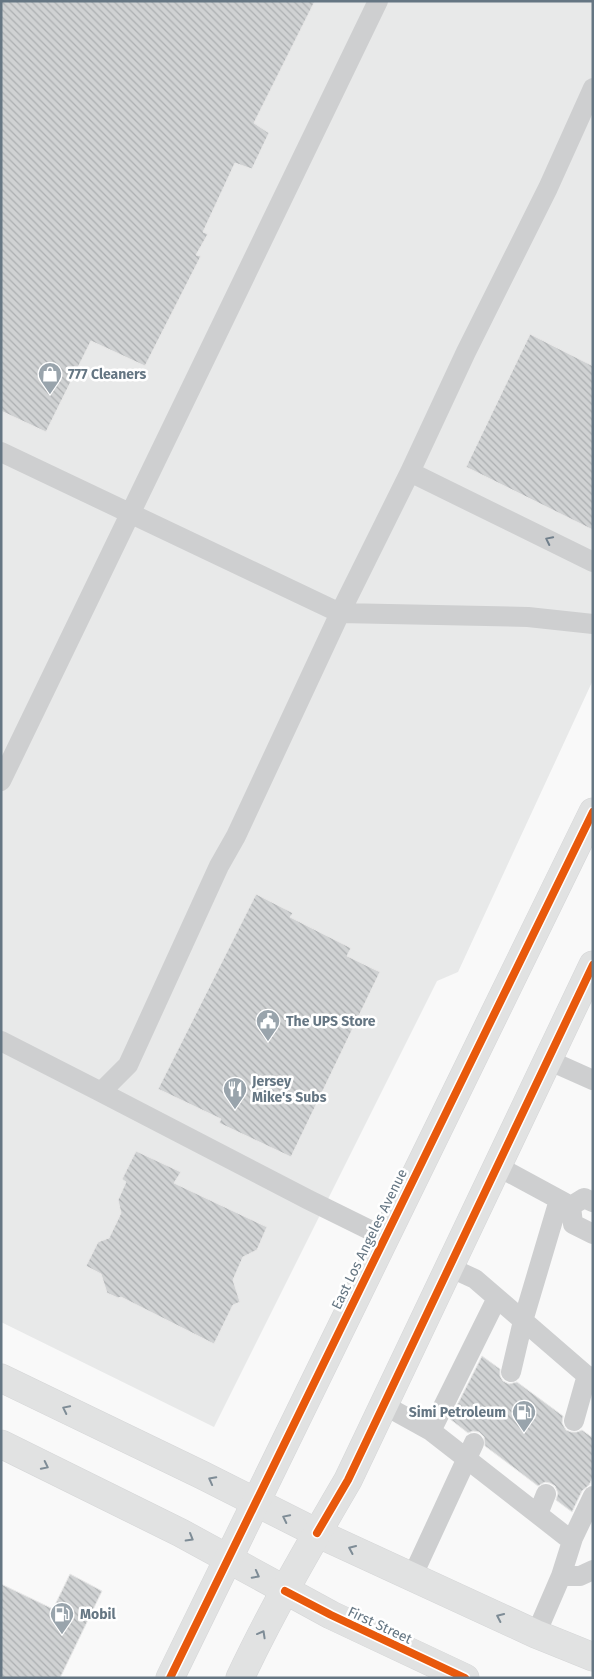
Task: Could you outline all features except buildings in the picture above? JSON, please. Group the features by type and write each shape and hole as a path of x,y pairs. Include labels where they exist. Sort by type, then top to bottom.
{"main road":[{"name":"East Los Angeles Avenue","path":"170,1678 593,812"},
{"path":"240,1678 285,1591 348,1480 593,965"},
{"path":"1,1378 317,1533 536,1634 593,1657"},
{"name":"First Street","path":"1,1444 181,1533 331,1615 465,1678"}],"lane":[{"path":"1,781 378,1"},
{"path":"101,1092 128,1065 219,866 236,836 466,352 548,188 593,88"},
{"path":"1,452 340,614 528,617 593,624"},
{"path":"410,472 593,562"},
{"path":"1,1041 384,1237"},
{"path":"548,1060 593,1080"},
{"path":"497,1166 565,1203 573,1224 593,1234"},
{"path":"565,1203 584,1198 593,1202"},
{"path":"511,1372 523,1320 565,1203"},
{"path":"449,1267 475,1279 590,1378 574,1422"},
{"path":"431,1431 497,1298"},
{"path":"384,1405 471,1451 538,1514 572,1541"},
{"path":"412,1577 471,1451"},
{"path":"538,1514 546,1494"},
{"path":"536,1634 561,1576 572,1541 593,1496"},
{"path":"561,1576 580,1576 593,1570"}],"shaded area":[{"path":"1,1 593,1 593,680 458,972 437,981 214,1427 1,1322"}],"cycle path":[{"path":"170,1678 593,812"},
{"path":"317,1533 348,1480 593,965"},
{"path":"285,1591 331,1615 465,1678"}],"place":[{"name":"777 Cleaners","path":"50,395"},
{"name":"The UPS Store","path":"268,1042"},
{"name":"Jersey Mike's Subs","path":"235,1110"},
{"name":"Simi Petroleum","path":"524,1433"},
{"name":"Mobil","path":"62,1635"}]}
